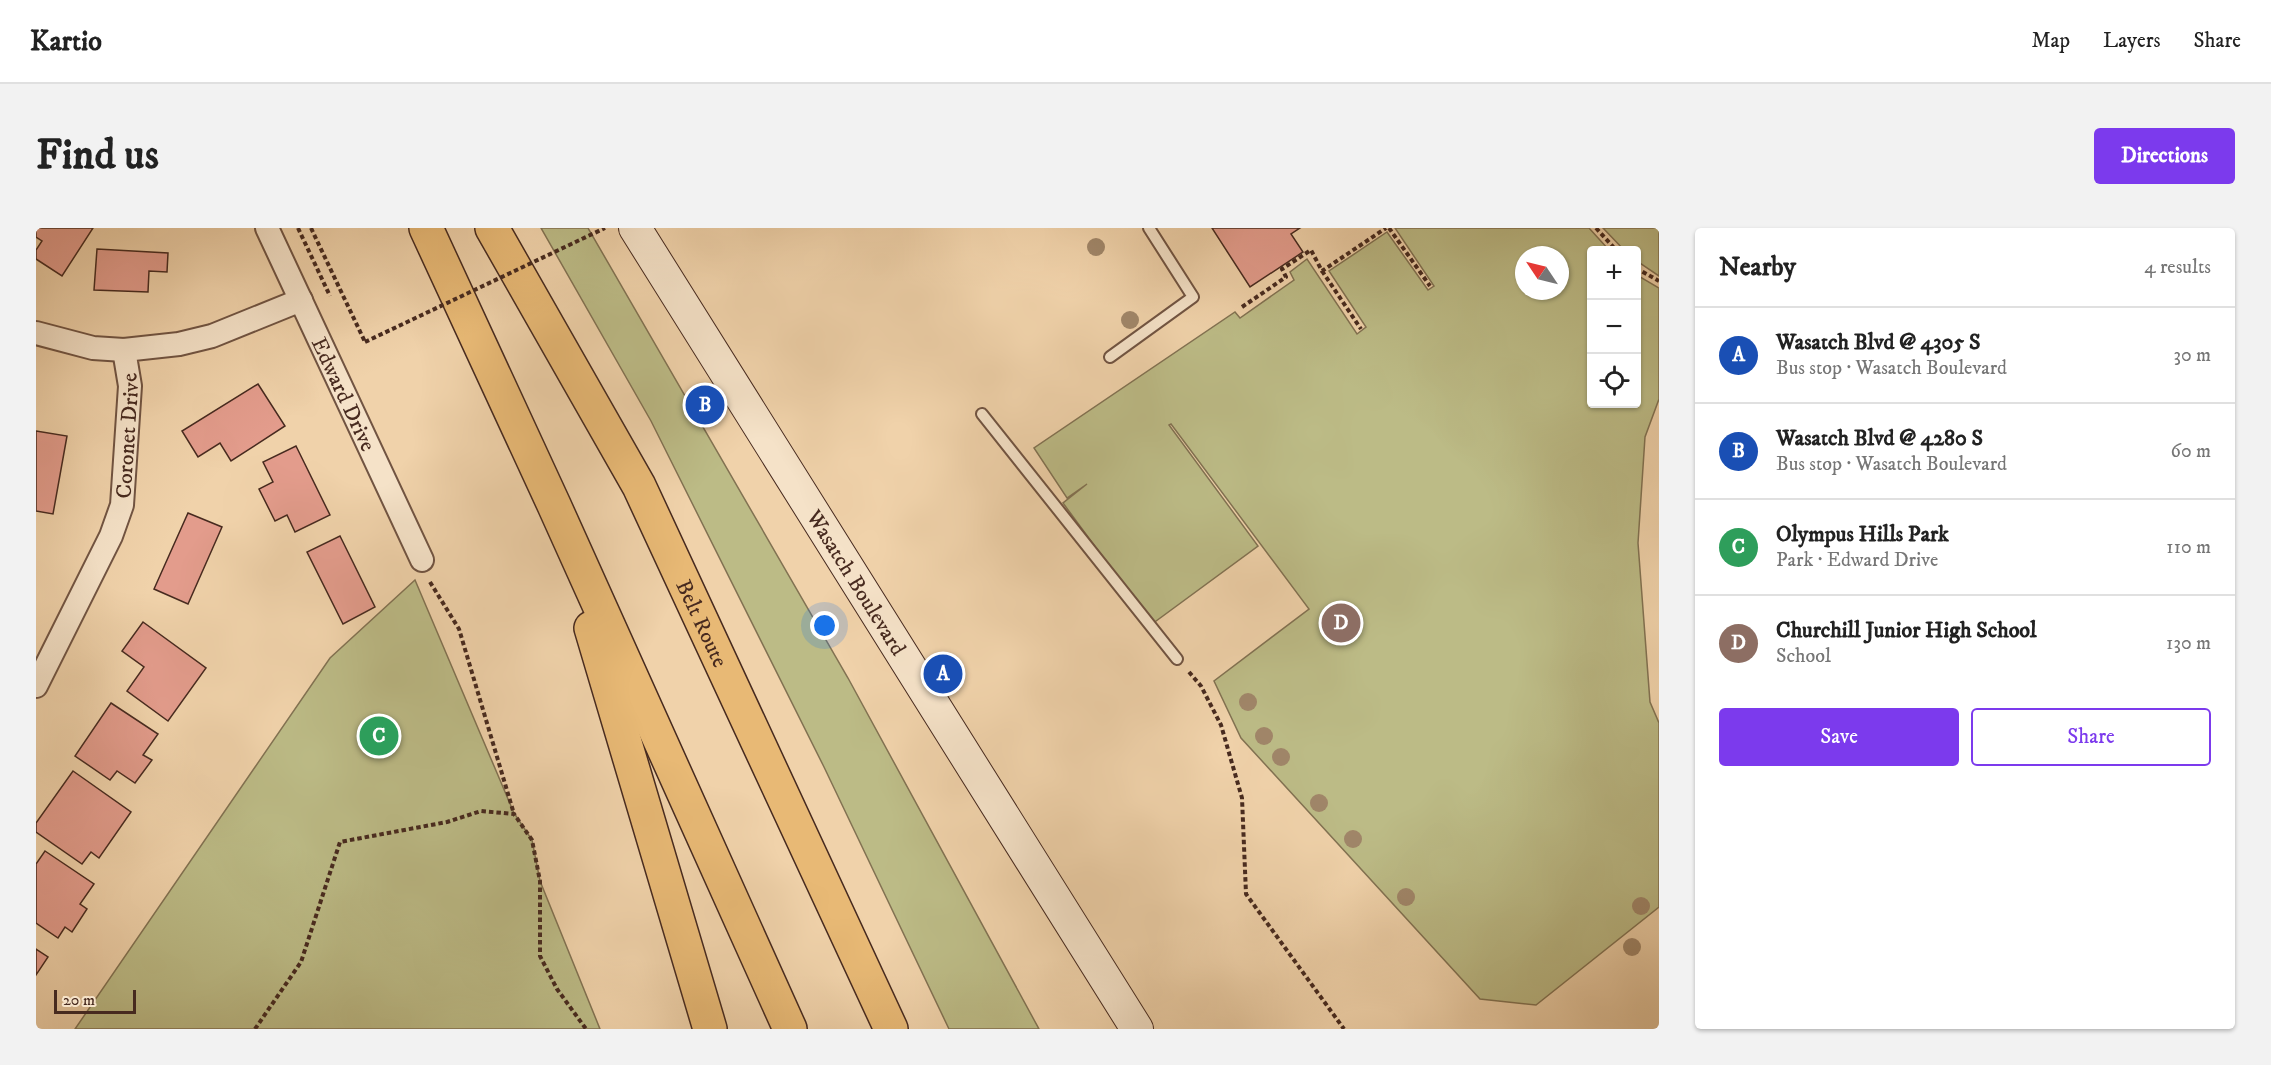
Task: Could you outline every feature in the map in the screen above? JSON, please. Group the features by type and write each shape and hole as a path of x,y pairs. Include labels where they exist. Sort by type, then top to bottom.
{"highway":[{"path":"426,228 554,505 790,1029"},
{"name":"Belt Route","path":"492,228 639,486 891,1029"},
{"path":"554,505 710,1029"}],"main road":[{"name":"Wasatch Boulevard","path":"635,228 1137,1029"}],"street":[{"name":"Edward Drive","path":"267,228 422,560"},
{"name":"Coronet Drive","path":"36,686 111,536 122,505 130,386 124,350 179,344 212,336 301,300"},
{"path":"36,333 93,348 124,350"}],"lane":[{"path":"1110,357 1193,297 1149,228"},
{"path":"982,414 1177,659"}],"path":[{"path":"298,228 330,296"},
{"path":"311,228 365,342 606,228"},
{"path":"1322,270 1387,228 1430,286"},
{"path":"1596,228 1612,246"},
{"path":"1242,307 1286,277 1282,269 1311,250 1361,329"},
{"path":"1641,271 1659,281"},
{"path":"422,560 430,582 459,629 514,813 532,840 540,881 540,956 557,989 586,1029"},
{"path":"1177,659 1201,686 1221,724 1242,798 1246,894 1344,1029"},
{"path":"255,1029 301,962 340,842 447,822 481,811 514,813"}],"shaded area":[{"path":"541,228 588,228 848,678 1039,1029 949,1029 824,767 651,421"},
{"path":"1395,228 1589,228 1605,246 1587,246 1587,408 1641,408 1641,277 1659,288 1659,399 1645,437 1638,543 1650,702 1659,723 1659,907 1536,1005 1480,999 1241,738 1214,681 1309,609 1171,424 1169,425 1258,546 1152,624 1063,503 1087,484 1067,498 1034,448 1235,312 1240,318 1294,280 1290,272 1307,259 1357,334 1366,327 1329,271 1387,232 1428,290 1434,286"},
{"path":"1603,228 1659,228 1659,276 1641,264 1641,246 1620,246"},
{"path":"415,580 514,813 532,840 540,881 600,1029 75,1029 330,658"}],"building":[{"path":"36,228 93,228 62,276 36,259 36,250 42,241 36,237"},
{"path":"1212,228 1300,228 1291,234 1303,252 1250,287"},
{"path":"97,249 168,253 167,272 149,271 148,292 94,290"},
{"path":"258,384 285,426 231,461 220,443 198,457 182,431"},
{"path":"36,431 67,436 53,514 36,511"},
{"path":"296,446 330,515 295,532 287,515 275,521 259,489 273,482 263,462"},
{"path":"188,513 222,527 188,604 154,589"},
{"path":"340,536 375,607 343,624 307,552"},
{"path":"143,622 206,668 168,721 127,691 144,667 122,651"},
{"path":"111,703 158,734 143,755 152,760 135,783 117,771 110,780 75,756"},
{"path":"73,771 131,812 99,858 91,852 82,864 36,832 36,823"},
{"path":"45,851 94,884 80,904 87,909 72,932 65,927 58,938 36,923 36,864"},
{"path":"36,949 48,957 36,975"}],"place":[{"name":"Wasatch Blvd @ 4280 S","path":"705,405"},
{"name":"Churchill Junior High School","path":"1341,623"},
{"name":"Wasatch Blvd @ 4305 S","path":"943,674"},
{"name":"Olympus Hills Park","path":"379,736"}]}
